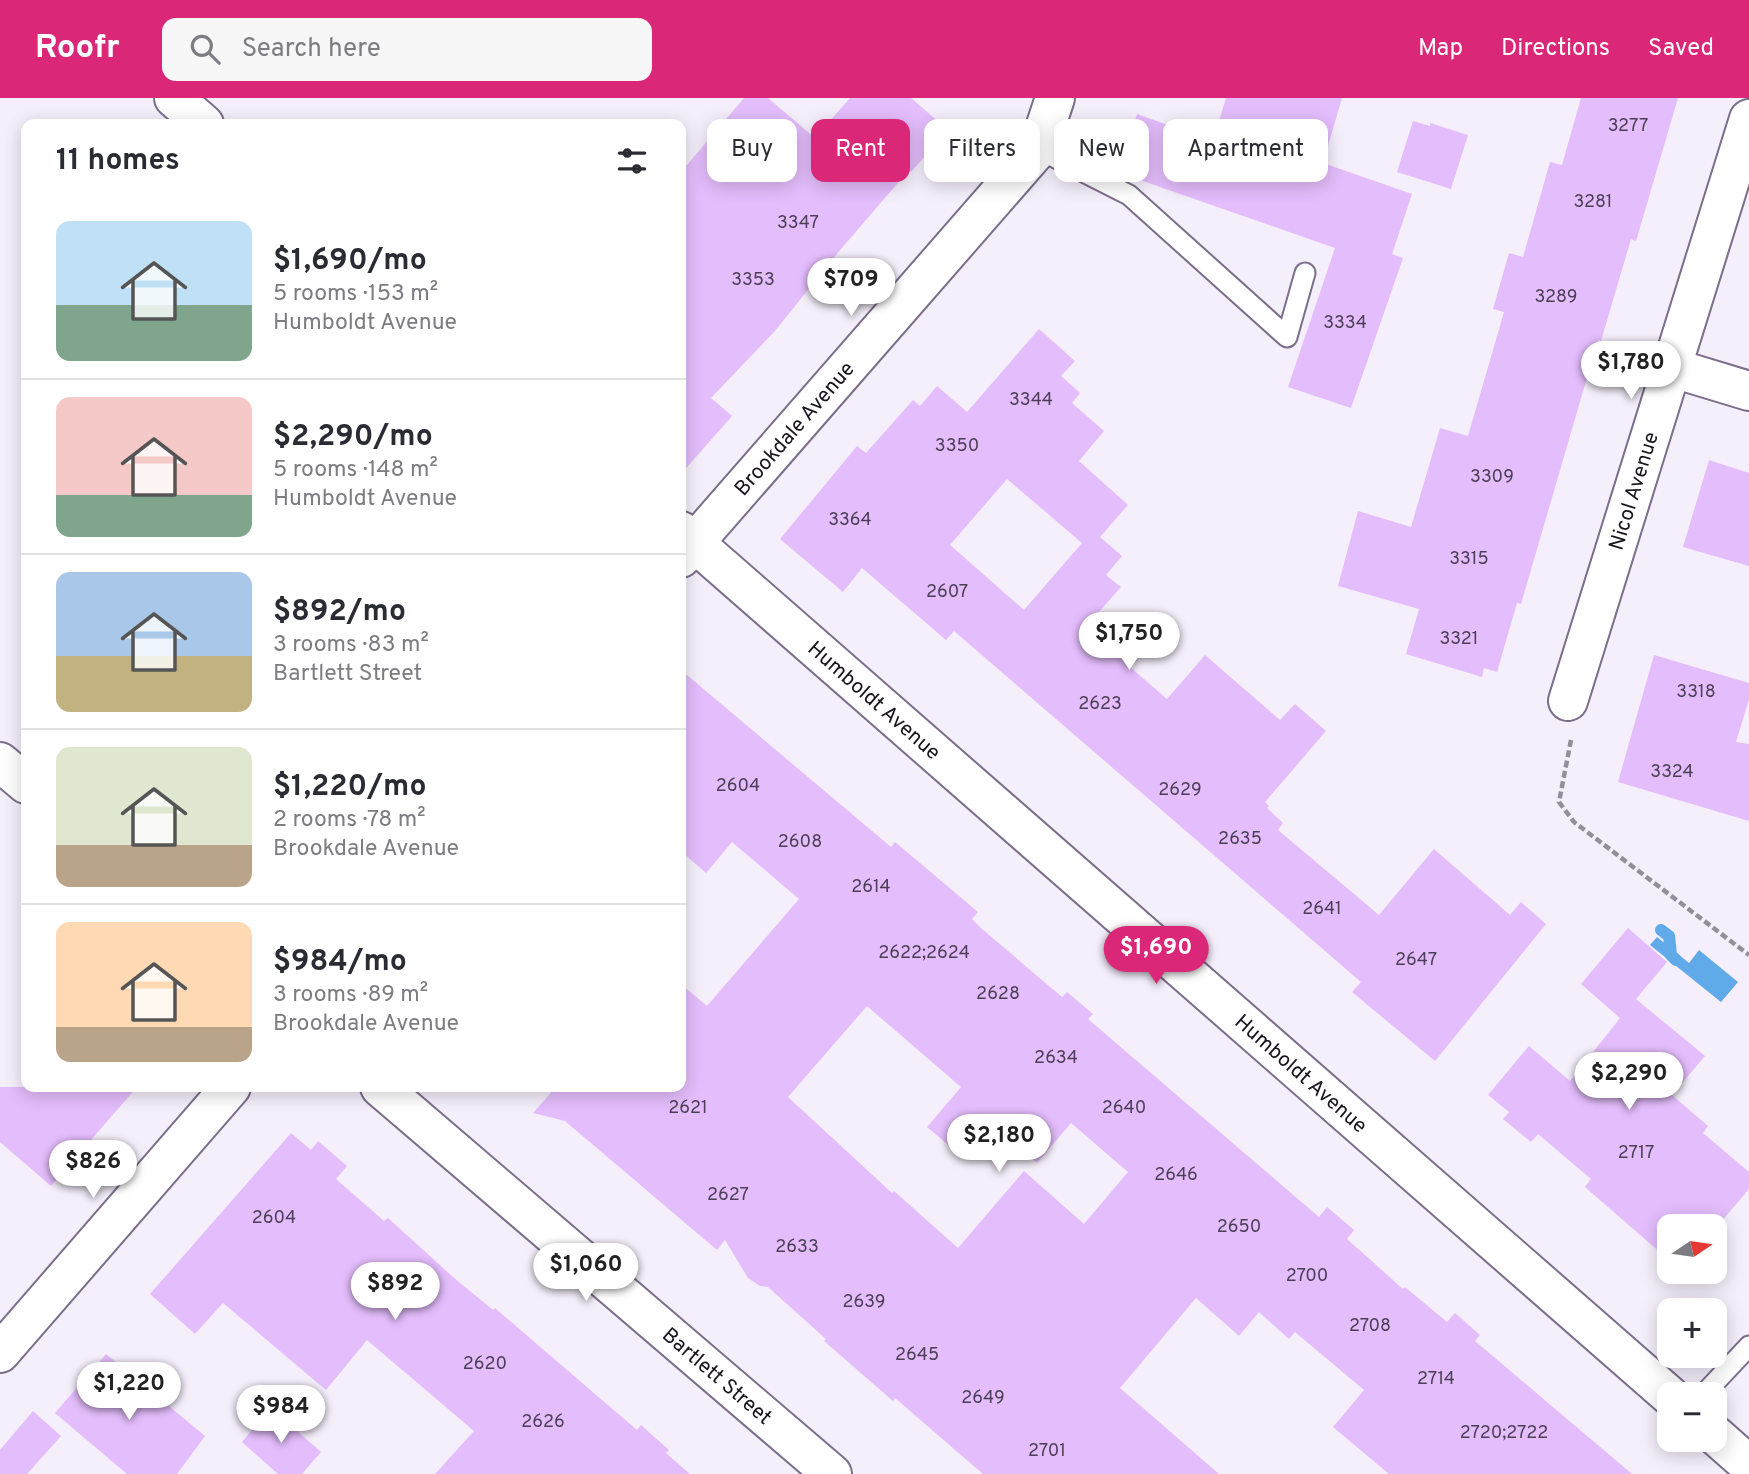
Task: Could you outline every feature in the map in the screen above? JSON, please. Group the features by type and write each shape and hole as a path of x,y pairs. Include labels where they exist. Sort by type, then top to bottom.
{"street":[{"path":"174,98 198,119"},
{"name":"Brookdale Avenue","path":"1040,143 1055,98"},
{"name":"Nicol Avenue","path":"1568,701 1749,118"},
{"name":"Brookdale Avenue","path":"686,543 1009,182"},
{"path":"1673,368 1749,391"},
{"name":"Humboldt Avenue","path":"686,545 1657,1385"},
{"path":"0,761 21,780"},
{"path":"0,1353 228,1092"},
{"name":"Bartlett Street","path":"386,1092 832,1474"},
{"path":"1727,1446 1749,1465"}],"lane":[{"path":"1040,150 1129,195 1287,337 1305,273"},
{"path":"1715,1382 1749,1346"}],"path":[{"path":"1568,701 1573,733 1559,802 1574,822 1749,955"}],"water":[{"path":"1657,937 1689,963 1699,950 1738,982 1721,1002 1650,945"}],"building":[{"path":"744,98 768,98 793,119 726,119"},
{"path":"850,98 911,98 935,119 924,119 924,157 911,172 910,119 832,119"},
{"path":"1226,98 1342,98 1328,146 1328,119 1220,119"},
{"path":"1581,98 1678,98 1636,241 1631,239 1601,341 1598,340 1521,604 1517,603 1497,672 1484,668 1482,677 1406,654 1419,609 1338,586 1358,511 1411,527 1440,428 1468,436 1504,312 1493,309 1509,253 1523,257 1550,162 1562,165"},
{"path":"1137,114 1163,123 1163,182 1328,182 1328,165 1412,194 1392,254 1403,258 1351,408 1288,387 1335,248 1146,182 1149,182 1149,119 1135,119"},
{"path":"1413,121 1430,126 1430,123 1468,135 1451,189 1397,172"},
{"path":"797,123 811,135 811,182 899,182 774,332 711,398 732,416 686,468 686,166 707,141 707,182 797,182"},
{"path":"1039,329 1075,361 1061,376 1080,393 1072,403 1104,431 1079,461 1128,505 1100,537 1122,556 1106,575 1121,587 1085,628 1167,699 1205,655 1280,720 1295,704 1326,731 1265,802 1269,806 1267,808 1283,823 1278,830 1379,915 1434,849 1510,915 1521,902 1546,924 1435,1061 1352,992 1361,982 954,631 946,640 862,568 843,592 780,539 857,446 866,453 913,400 920,406 937,386 967,412","holes":["1007,479 1082,543 1024,610 950,545"]},
{"path":"1709,460 1749,473 1749,566 1683,547"},
{"path":"1654,655 1749,683 1749,699 1736,742 1749,744 1749,821 1618,782"},
{"path":"686,674 891,847 895,842 978,912 972,919 982,929 1062,997 1067,992 1093,1014 1088,1019 1319,1217 1327,1207 1354,1230 1347,1239 1403,1289 1405,1287 1447,1322 1455,1313 1480,1335 1475,1341 1632,1474 1389,1474 1333,1427 1364,1390 1295,1332 1289,1339 1259,1312 1239,1336 1196,1298 1120,1388 1219,1474 983,1474 824,1341 826,1339 768,1287 760,1286 748,1278 725,1240 717,1250 565,1121 533,1113 552,1092 686,1092 686,988 707,1006 799,899 732,842 706,873 686,855","holes":["867,1006 961,1087 927,1127 953,1149 981,1116 1037,1163 1071,1123 1128,1172 1084,1224 1024,1171 958,1248 894,1191 892,1193 788,1097"]},
{"path":"1628,928 1667,962 1636,999 1705,1056 1672,1095 1708,1126 1703,1133 1749,1172 1749,1189 1727,1215 1657,1214 1657,1250 1585,1187 1591,1179 1538,1134 1531,1142 1503,1119 1509,1112 1488,1095 1529,1046 1570,1081 1628,1008 1620,1018 1581,984"},
{"path":"0,1087 21,1087 21,1092 133,1092 51,1186 0,1142"},
{"path":"291,1133 311,1150 318,1141 347,1166 336,1179 384,1221 388,1218 453,1277 493,1310 495,1308 637,1430 641,1425 669,1450 666,1453 690,1474 435,1474 474,1431 367,1340 326,1390 223,1303 195,1334 150,1294"},
{"path":"106,1354 205,1436 177,1474 127,1474 55,1413"},
{"path":"271,1408 321,1452 302,1474 278,1474 242,1442"},
{"path":"33,1411 61,1436 27,1474 0,1474 0,1450"}],"waterway":[{"path":"1661,930 1669,936 1671,955 1676,960"}]}
